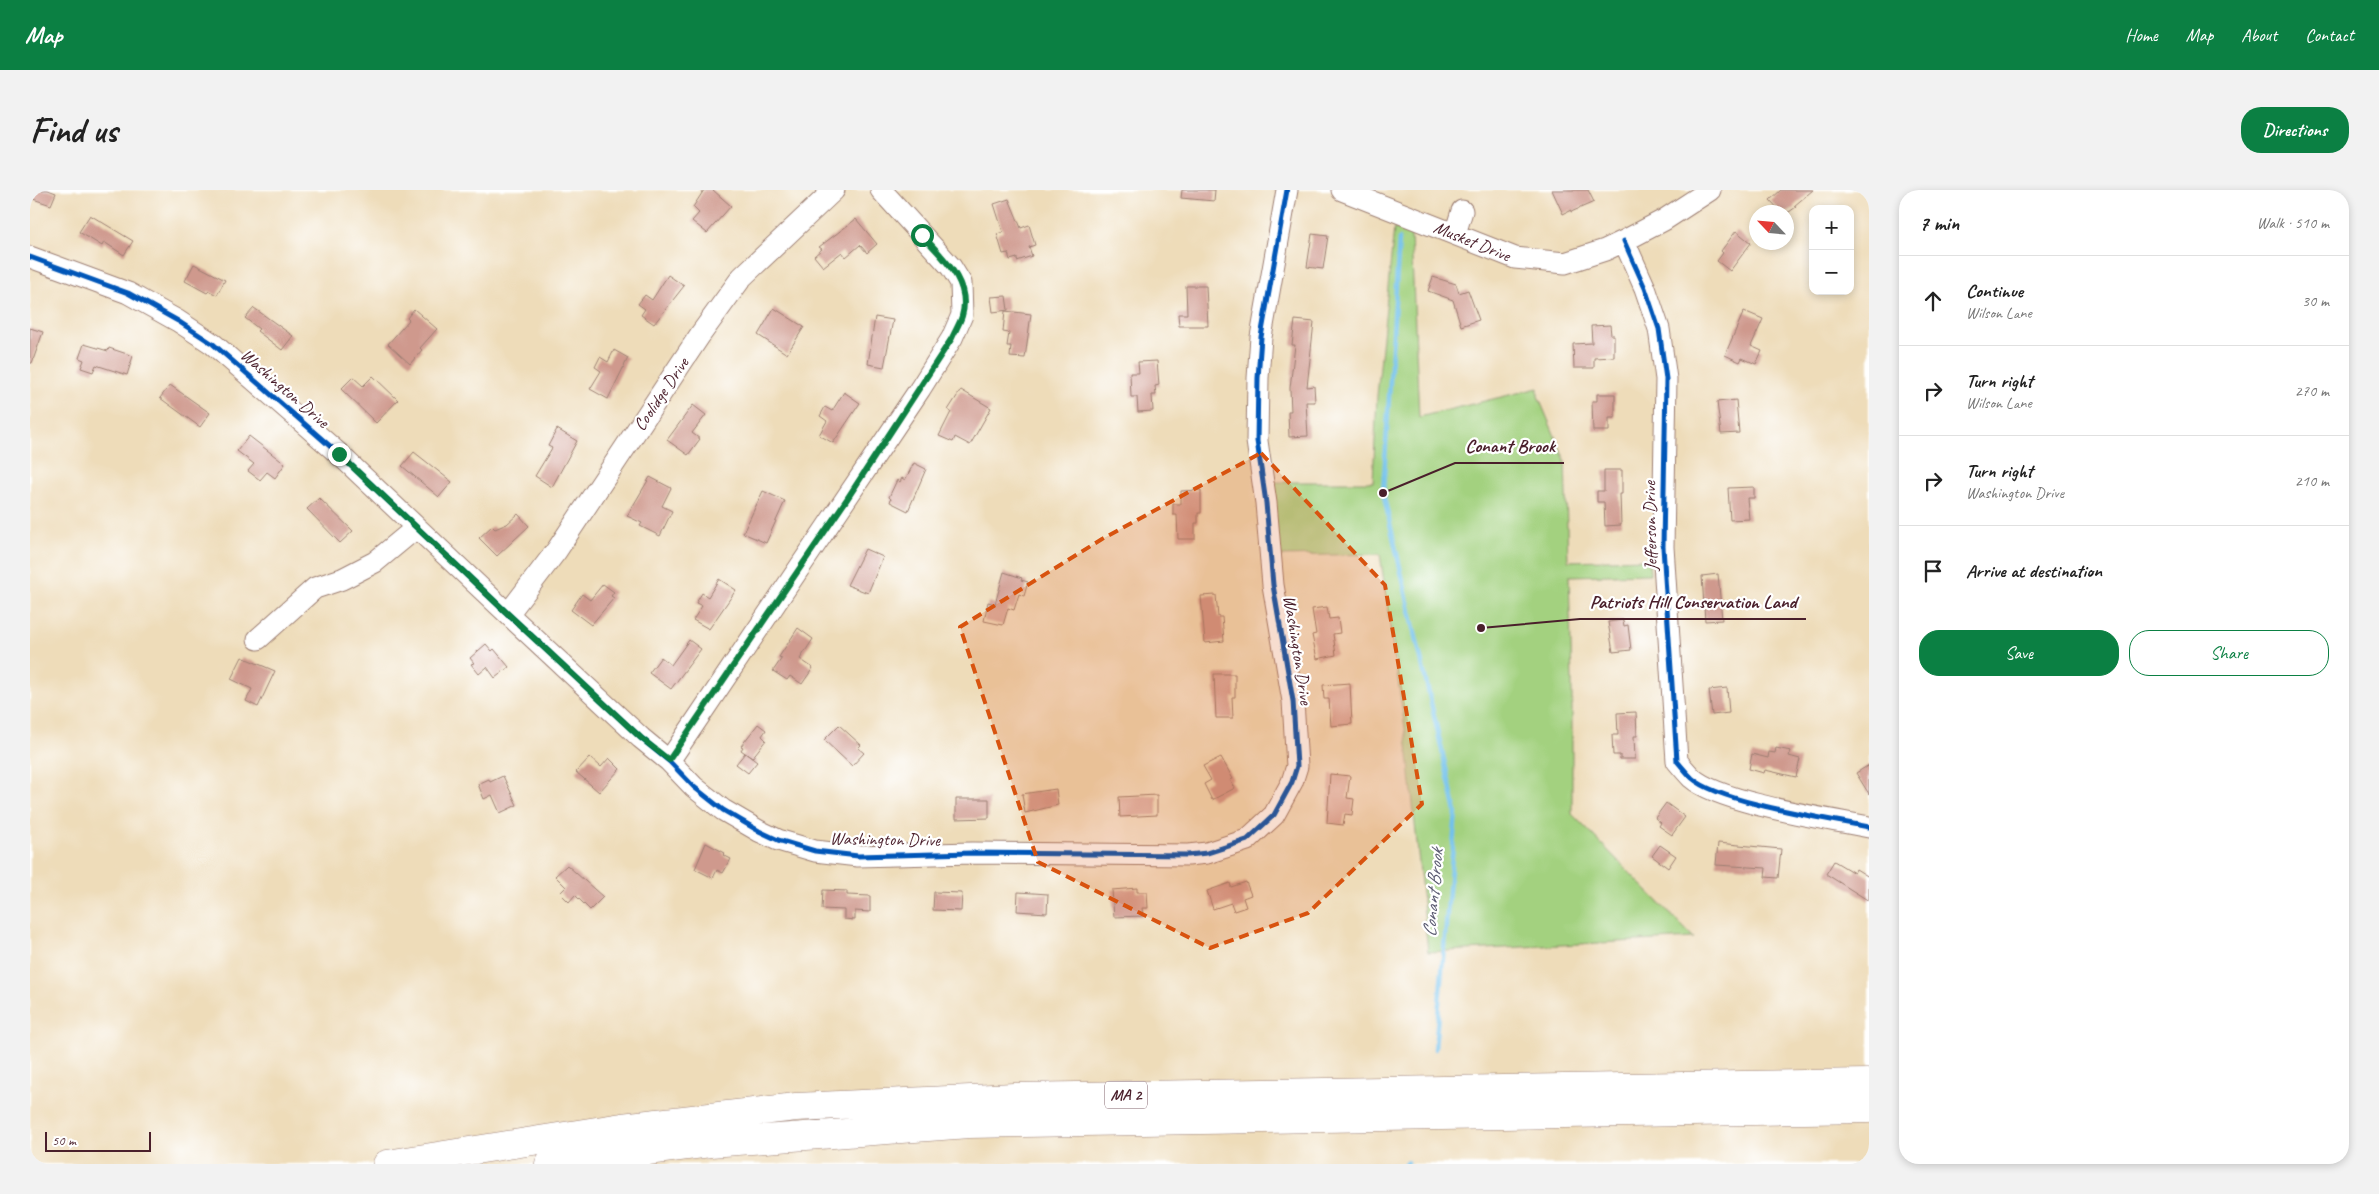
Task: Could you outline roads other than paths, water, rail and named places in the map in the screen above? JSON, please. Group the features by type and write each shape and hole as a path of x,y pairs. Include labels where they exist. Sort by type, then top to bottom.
{"highway":[{"name":"MA 2","path":"387,1164 604,1130 796,1107 1024,1097 1869,1083"},
{"name":"MA 2","path":"549,1164 710,1143 969,1124 1869,1108"}],"street":[{"name":"Coolidge Drive","path":"508,614 557,550 733,289 754,265 834,190"},
{"path":"669,760 915,397 952,338 962,315 960,282 951,267 881,190"},
{"name":"Washington Drive","path":"30,257 128,293 197,332 266,389 641,738 669,760 694,787 741,821 787,843 815,851 858,856 972,853 1188,855 1207,853 1247,840 1260,830 1274,815 1292,782 1297,766 1293,701 1273,585 1266,503 1257,441 1258,378 1262,337 1286,190"},
{"name":"Musket Drive","path":"1342,190 1516,258 1565,263 1605,250 1624,241 1664,220 1710,190"},
{"path":"1455,234 1462,211"},
{"name":"Jefferson Drive","path":"1624,241 1645,288 1659,329 1666,379 1663,546 1678,761 1693,779 1728,795 1756,804 1869,827"},
{"path":"258,639 315,588 342,578 375,562 416,528"}],"waterway":[{"name":"Conant Brook","path":"1399,239 1383,493 1456,812 1435,1049"}],"place":[{"name":"Conant Brook","path":"1383,493"},
{"name":"Patriots Hill Conservation Land","path":"1481,628"}]}
